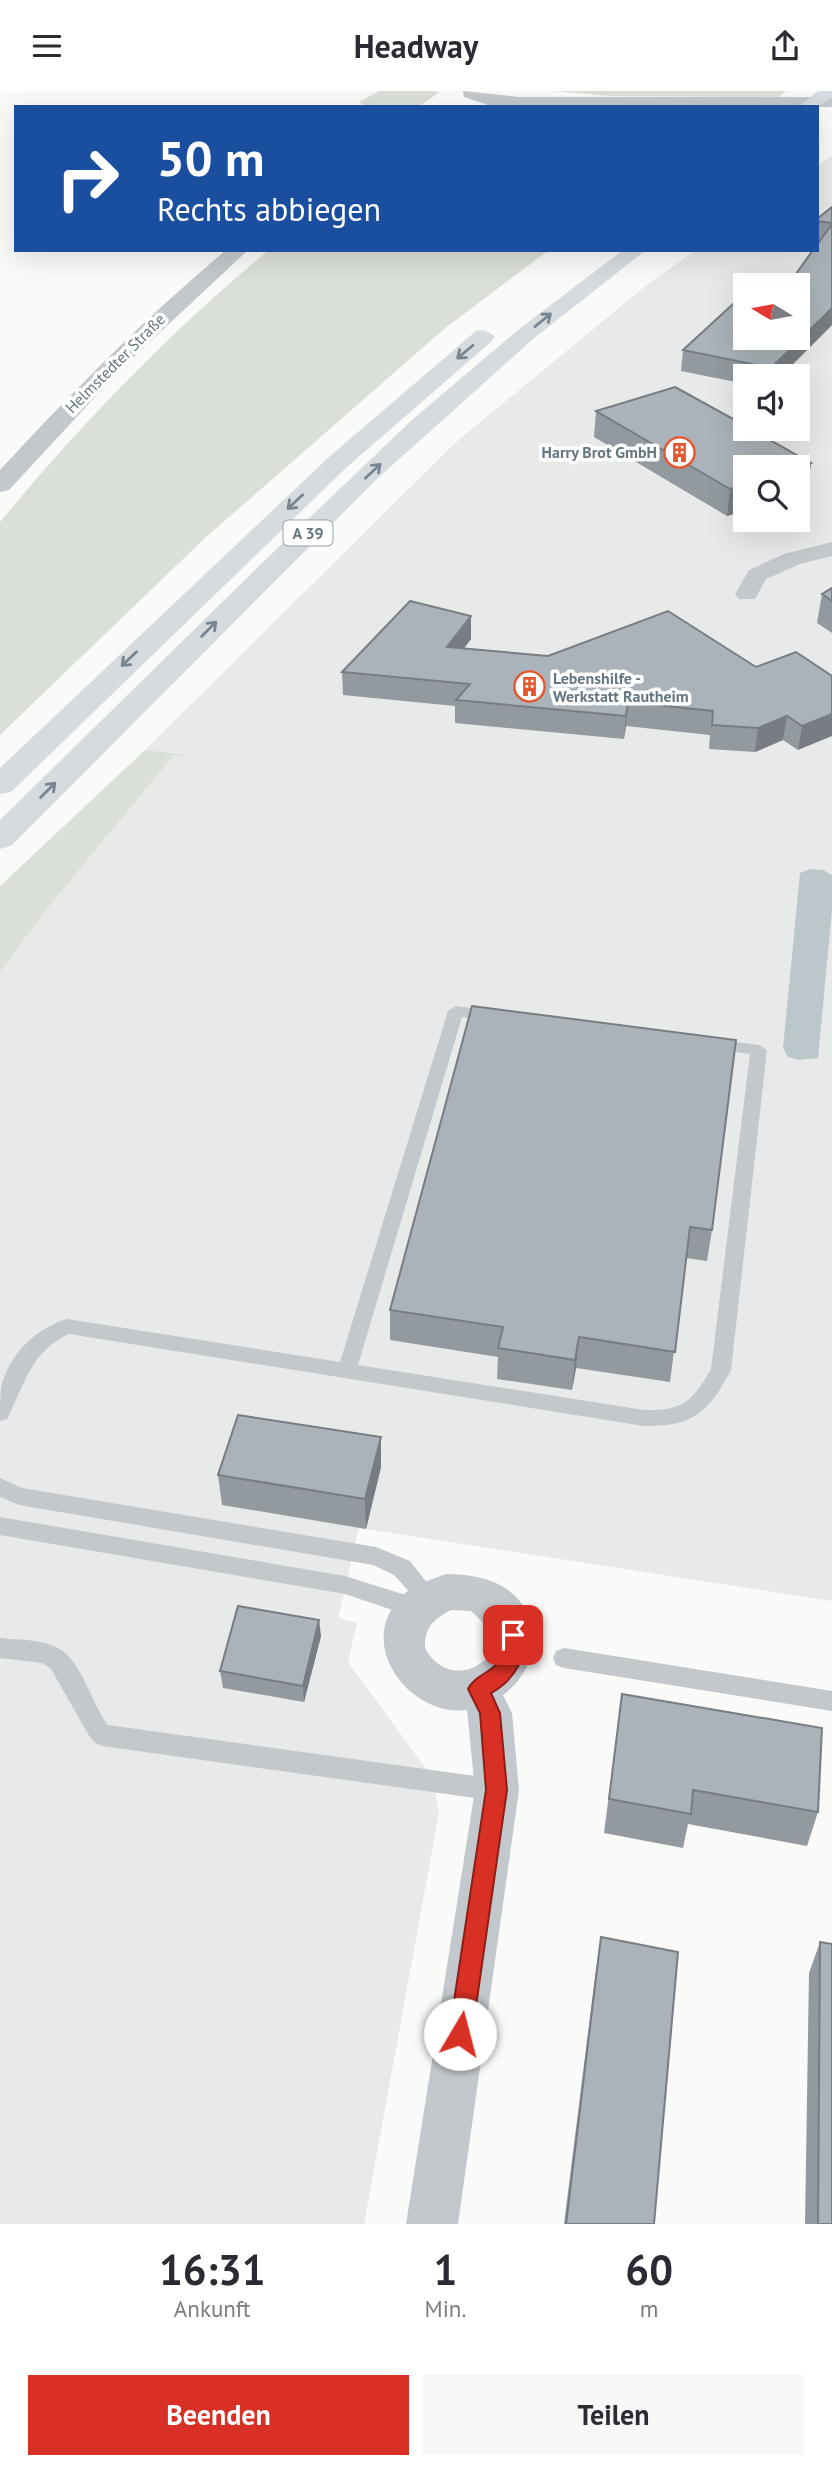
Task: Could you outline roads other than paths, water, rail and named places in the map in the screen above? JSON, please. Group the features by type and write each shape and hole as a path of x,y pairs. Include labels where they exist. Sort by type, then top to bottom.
{"highway":[{"path":"809,105 828,91"},
{"path":"556,281 594,252"},
{"name":"A 39","path":"0,839 263,576 374,470 543,320 633,252"},
{"name":"A 39","path":"0,785 338,462 500,322"}],"street":[{"path":"467,94 498,92 588,104 832,102"},
{"path":"467,94 496,104 557,101"},
{"name":"Helmstedter Straße","path":"0,485 106,370 173,305 236,252"},
{"path":"747,594 757,575 792,559 832,549"},
{"path":"446,1592 464,1592 482,1596 497,1605 508,1619 514,1651 507,1667 495,1680 479,1689 460,1692 425,1682 412,1670 404,1654 402,1638 406,1622 422,1603 446,1592"},
{"path":"432,2224 497,1790 490,1713 479,1689"}],"lane":[{"path":"347,1370 456,1011 511,1018"},
{"path":"0,1413 27,1352 46,1334 67,1326 644,1417 671,1419 690,1414 705,1397 721,1370 759,1050 690,1041"},
{"path":"0,1486 19,1496 376,1556 401,1568 422,1603"},
{"path":"0,1526 345,1585 422,1603"},
{"path":"0,1648 54,1657 66,1671 89,1721 102,1735 497,1790"},
{"path":"564,1658 832,1701"}],"place":[{"name":"Harry Brot GmbH","path":"680,452"},
{"name":"Lebenshilfe - Werkstatt Rautheim","path":"530,687"}]}
